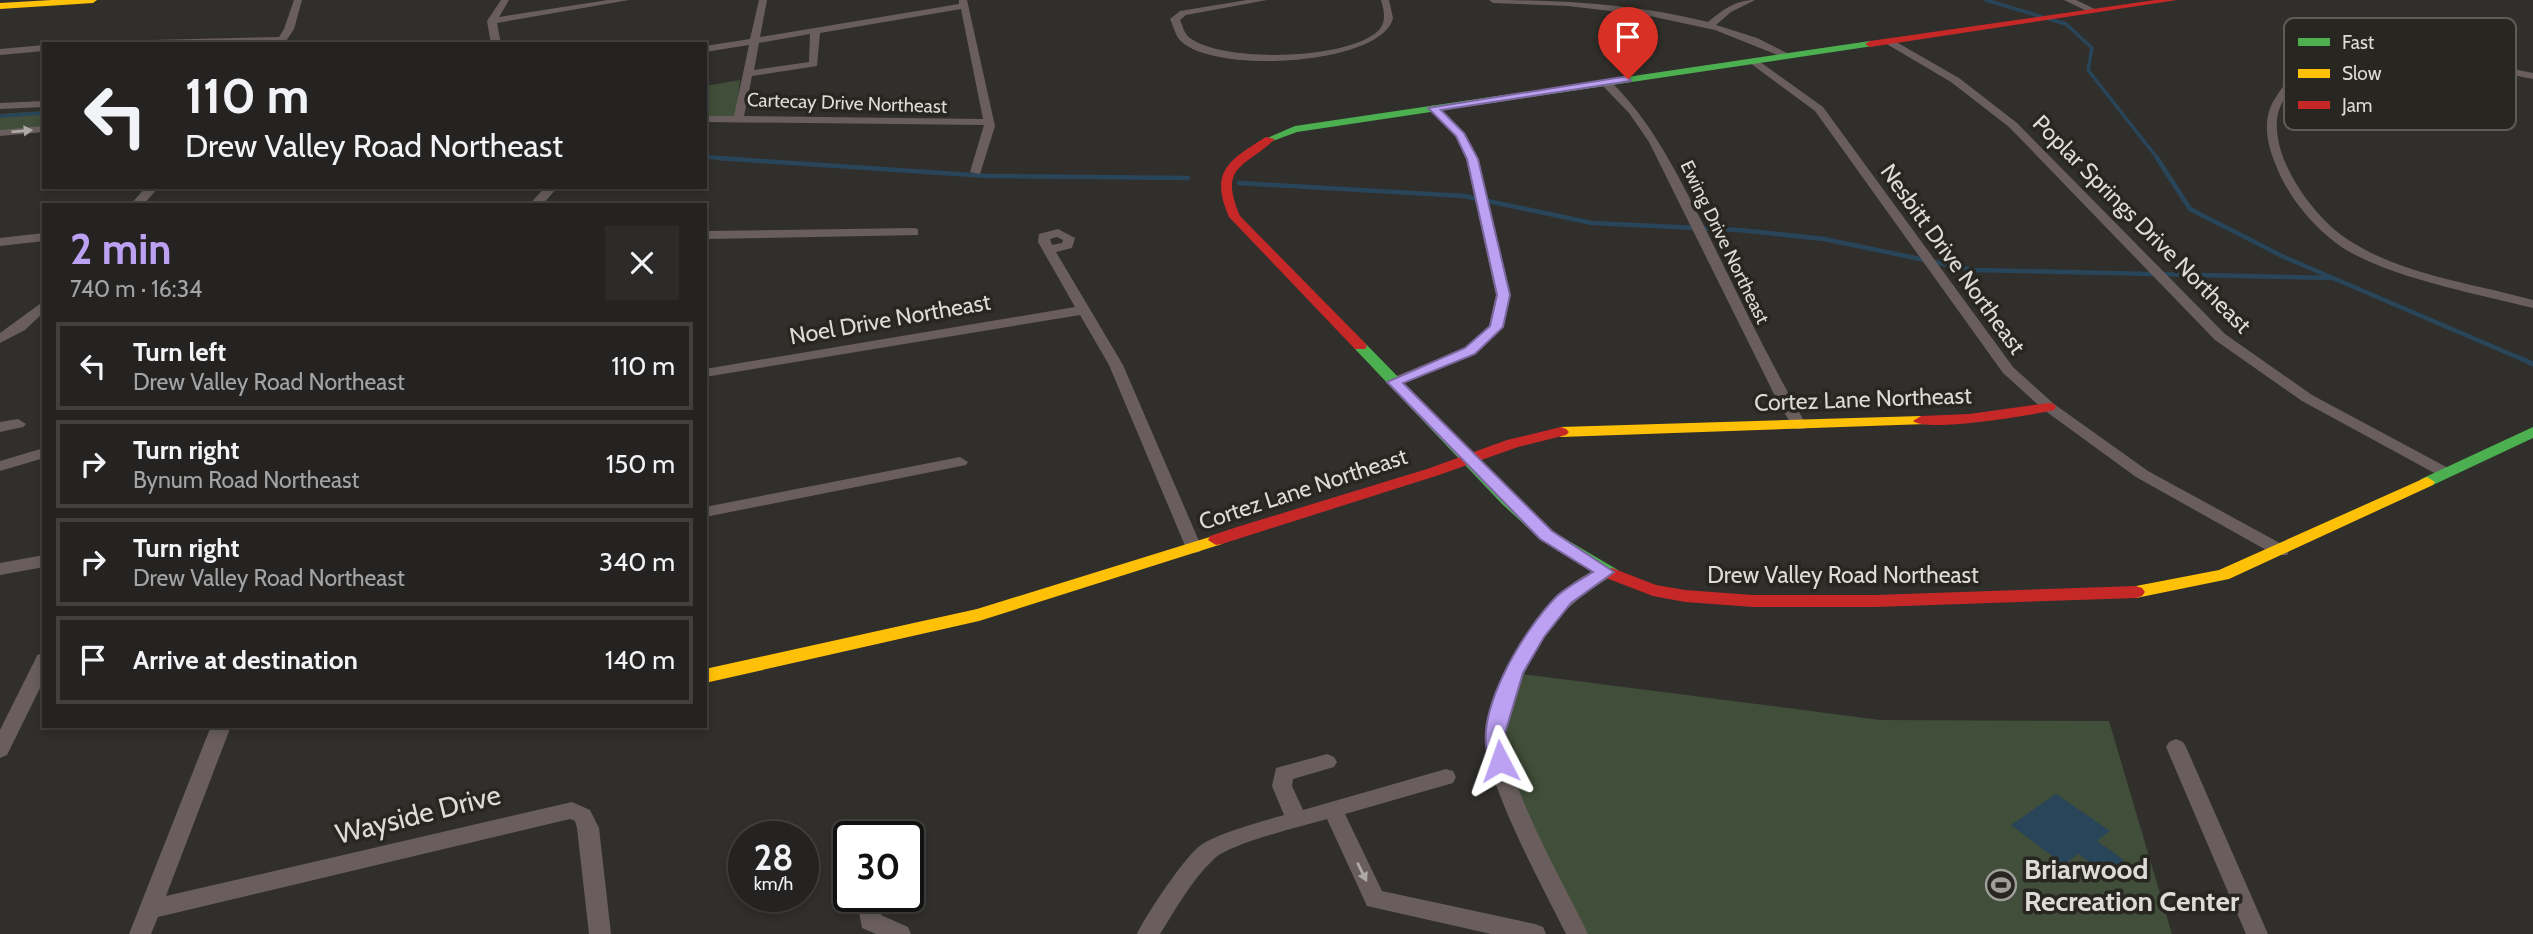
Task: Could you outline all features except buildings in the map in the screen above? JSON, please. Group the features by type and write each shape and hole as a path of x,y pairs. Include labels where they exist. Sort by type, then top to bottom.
{"street":[{"path":"0,6 93,0"},
{"path":"280,42 298,0"},
{"path":"496,42 492,21 505,0"},
{"path":"492,21 625,0"},
{"path":"739,117 763,0"},
{"path":"1263,0 1183,13 1175,19 1175,31 1185,43 1210,55 1274,57 1315,53 1361,43 1380,35 1388,23 1389,8 1385,0"},
{"path":"1493,0 1570,1 1710,26 1754,38 1788,55"},
{"path":"1710,26 1728,10 1751,0"},
{"path":"2068,0 2094,11"},
{"name":"Drew Valley Road Northeast","path":"2173,0 1316,125 1272,137 1247,152 1233,164 1223,180 1225,198 1235,217 1546,535 1606,572 1653,590 1685,596 1754,601 2124,594 2223,575 2281,551 2533,432"},
{"path":"707,49 964,3 989,134 976,172"},
{"path":"749,74 814,64 815,31"},
{"name":"Poplar Springs Drive Northeast","path":"1888,41 1955,80 2013,125 2220,337 2307,398 2444,472"},
{"path":"0,52 42,48"},
{"name":"Nesbitt Drive Northeast","path":"1753,61 1819,109 1999,359 2049,407 2143,474 2281,551"},
{"name":"Ewing Drive Northeast","path":"1605,82 1630,103 1654,139 1723,274 1762,363 1799,426"},
{"path":"2284,94 2273,114 2272,149 2296,192 2326,228 2364,255 2533,304"},
{"path":"0,106 42,104"},
{"path":"1394,382 1470,351 1496,327 1503,295 1472,159 1461,135 1433,108"},
{"name":"Cartecay Drive Northeast","path":"707,118 988,122"},
{"path":"0,133 42,129"},
{"path":"138,203 151,189"},
{"path":"537,203 550,189"},
{"path":"707,234 914,232"},
{"path":"0,242 42,237"},
{"path":"1049,250 1116,365 1194,548"},
{"path":"0,339 20,327 42,306"},
{"name":"Noel Drive Northeast","path":"707,373 1083,310"},
{"name":"Cortez Lane Northeast","path":"707,676 979,615 1194,548 1279,516 1432,472 1526,437 1576,430 1799,426 1969,419 2049,407"},
{"path":"0,427 18,424"},
{"path":"0,466 42,454"},
{"path":"707,512 960,462"},
{"path":"0,569 42,561"},
{"path":"1577,934 1519,809 1500,761 1495,733 1514,673 1538,632 1565,599 1606,572"},
{"path":"0,750 42,664"},
{"path":"140,934 220,728"},
{"path":"2176,747 2257,934"},
{"path":"1297,820 1282,786 1283,774 1327,762"},
{"path":"1148,934 1175,891 1208,851 1258,831 1446,777"},
{"name":"Wayside Drive","path":"151,909 572,810 583,816 588,828 600,934"},
{"path":"1333,810 1375,899 1535,934"},
{"path":"869,912 870,921 900,934"}],"green space":[{"path":"740,80 736,116 707,117 707,86"},
{"path":"42,111 42,130 0,135 0,114"},
{"path":"1523,674 1880,720 2109,721 2172,934 1585,934 1490,748"}],"water":[{"path":"2056,794 2110,831 2097,841 2124,860 2107,874 2078,854 2064,865 2011,825"}],"waterway":[{"path":"1986,0 2066,24 2092,48 2088,70 2158,159"},
{"path":"0,116 42,113"},
{"path":"707,157 742,159"},
{"path":"716,158 987,176 1188,178"},
{"path":"2157,158 2190,209 2284,257 2524,360"},
{"path":"1239,183 1464,196 1592,223 1739,230 1824,239 1973,270 2332,278"},
{"path":"2520,358 2533,364"}],"traffic: fast":[{"path":"1270,139 1295,129 1870,44"},
{"path":"1360,346 1508,500 1546,535 1612,574"},
{"path":"2427,482 2533,432"}],"traffic: slow":[{"path":"0,6 93,0"},
{"path":"1561,432 1921,421"},
{"path":"2136,592 2223,575 2427,482"},
{"path":"707,676 979,615 1216,540"}],"traffic: jam":[{"path":"1870,44 2173,0"},
{"path":"1270,139 1230,170 1225,189 1228,201 1235,217 1360,346"},
{"path":"1921,421 1969,419 2049,407"},
{"path":"1216,540 1433,472 1512,443 1561,432"},
{"path":"1612,574 1653,590 1685,596 1753,601 1875,601 2136,592"}],"place":[{"name":"Briarwood Recreation Center","path":"2001,885"}],"route":[{"path":"1500,761 1495,733 1514,673 1538,632 1565,599 1606,572 1546,535 1508,500 1394,382 1470,351 1496,327 1503,295 1472,159 1461,135 1433,108 1628,79"}]}
